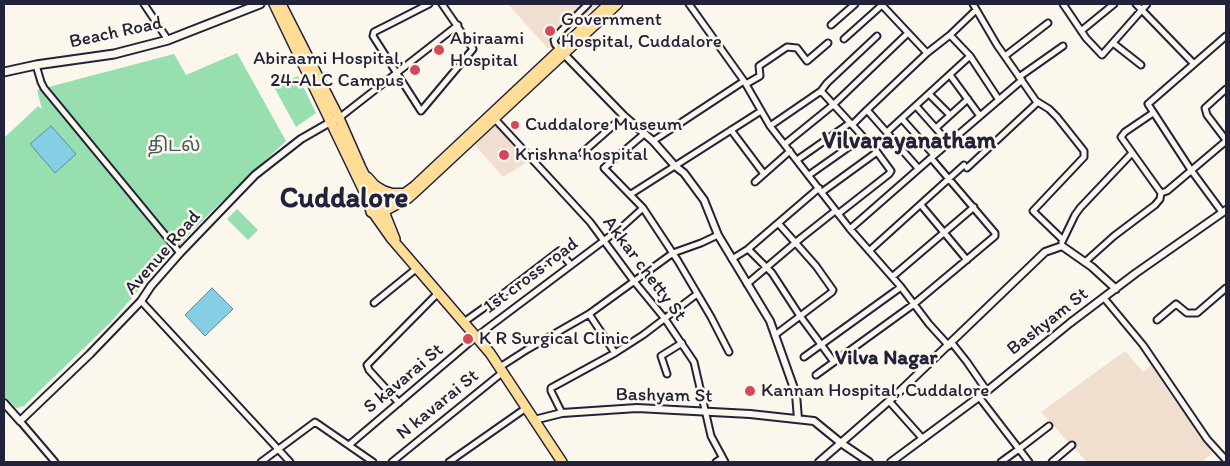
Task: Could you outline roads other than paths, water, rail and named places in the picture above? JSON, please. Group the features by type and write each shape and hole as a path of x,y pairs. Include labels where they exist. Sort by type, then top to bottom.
{"highway":[{"path":"274,4 360,168 391,238 396,241"},
{"path":"281,4 335,120 353,171 389,223 396,241 477,336 502,370 562,462"}],"main road":[{"name":"Beach Road","path":"4,72 36,65 114,54 168,40 260,4"},
{"path":"562,52 608,4"},
{"path":"389,223 395,209 407,195 562,52 618,4"},
{"path":"360,168 375,185 392,193 407,195"},
{"path":"379,209 407,195"}],"street":[{"path":"144,4 168,40"},
{"path":"429,4 374,32 373,36 421,111 473,49 442,4"},
{"path":"588,4 559,33 554,40 555,44 624,116 653,141 675,166 684,173 704,200 718,235 770,321 796,394 798,419"},
{"path":"689,4 745,83 770,126 836,212 901,287 928,324 967,362 987,391"},
{"path":"831,25 855,4"},
{"path":"844,39 882,4 926,53"},
{"path":"973,4 1020,79 1038,102 1057,117 1085,154 1033,210 1062,243 1116,289"},
{"path":"1063,4 1081,31 1102,56 1147,4"},
{"path":"1081,31 1114,4"},
{"path":"1136,4 1194,64"},
{"path":"797,160 851,124 926,53 950,35 976,10"},
{"path":"1005,56 1048,23"},
{"path":"335,120 458,25"},
{"path":"785,144 833,105 908,33"},
{"path":"950,35 970,56 999,100"},
{"path":"770,126 820,90 877,36"},
{"path":"1224,211 1192,170 1148,104 1226,37"},
{"path":"653,141 745,83 760,76 759,66 788,47 797,48 807,61 828,43"},
{"path":"1113,43 1141,65"},
{"path":"850,229 948,142 999,100 1020,79 1063,46"},
{"path":"887,132 970,56"},
{"path":"36,65 40,82 50,96 180,253"},
{"path":"950,75 980,116"},
{"path":"1161,193 1164,193 1226,140 1207,115 1205,108 1226,89"},
{"path":"748,284 795,243 890,174 890,168 877,152 820,90"},
{"path":"929,94 950,115"},
{"path":"936,128 968,99"},
{"path":"869,251 1038,102"},
{"path":"916,106 948,142"},
{"path":"631,194 761,110"},
{"path":"867,110 918,168"},
{"path":"1085,262 1160,199 1161,193 1122,139 1122,134 1153,113"},
{"path":"582,153 624,116"},
{"name":"Akkar chetty St","path":"492,117 590,222 682,343 694,362 712,440 724,460"},
{"path":"816,375 914,304 995,236 995,233 902,119"},
{"name":"Avenue Road","path":"20,421 90,354 140,301 180,253 255,175 301,139 335,120"},
{"path":"731,130 764,174"},
{"path":"644,134 604,168 643,208 698,294 729,352"},
{"path":"809,175 863,137"},
{"path":"756,182 790,151"},
{"path":"732,259 748,249 821,190 877,152"},
{"path":"819,462 889,401 950,344 1041,254 1062,243 1074,215 1132,154"},
{"path":"921,205 967,260"},
{"path":"892,278 974,207"},
{"name":"1st cross road","path":"477,336 622,227 643,208"},
{"name":"Bashyam St","path":"891,462 987,391 1055,335 1104,298 1224,211"},
{"path":"775,335 833,290 816,266 778,223"},
{"name":"N kavarai St","path":"392,462 502,370 589,314 633,280 673,253 701,244 718,235"},
{"path":"748,249 772,273 800,316 834,362"},
{"path":"464,322 560,250 571,265"},
{"path":"374,303 417,267"},
{"path":"804,357 901,287"},
{"path":"1157,320 1176,304 1187,313 1197,314 1226,288"},
{"path":"399,403 369,370 367,365 439,292"},
{"path":"562,413 550,390 551,388 615,353 698,294"},
{"path":"1104,298 1143,345 1207,439 1226,460"},
{"path":"140,301 290,462"},
{"path":"589,314 615,353"},
{"name":"S kavarai St","path":"349,445 477,336"},
{"path":"667,374 662,356 682,343"},
{"path":"979,397 1029,462"},
{"path":"889,401 923,439"},
{"path":"4,403 55,462"},
{"path":"449,462 526,408"},
{"name":"Bashyam St","path":"534,420 562,413 637,408 750,414 814,421 841,443 869,462"},
{"path":"261,462 315,422 373,462"},
{"path":"1001,462 1049,426"},
{"path":"1052,462 1072,445"},
{"path":"716,462 724,460"}],"water":[{"path":"51,126 76,154 55,173 30,144"},
{"path":"212,288 233,309 205,336 185,315"}],"place":[{"name":"Government Hospital, Cuddalore","path":"550,31"},
{"name":"Abiraami Hospital","path":"439,50"},
{"name":"Abiraami Hospital, 24-ALC Campus","path":"415,70"},
{"name":"Cuddalore Museum","path":"515,125"},
{"name":"Krishna hospital","path":"504,155"},
{"name":"K R Surgical Clinic","path":"468,339"},
{"name":"Kannan Hospital, Cuddalore","path":"750,391"}],"district":[{"name":"Vilvarayanatham","path":"909,142"},
{"name":"Cuddalore","path":"344,200"},
{"name":"Vilva Nagar","path":"886,359"}],"park label":[{"name":"திடல்","path":"174,146"}]}
